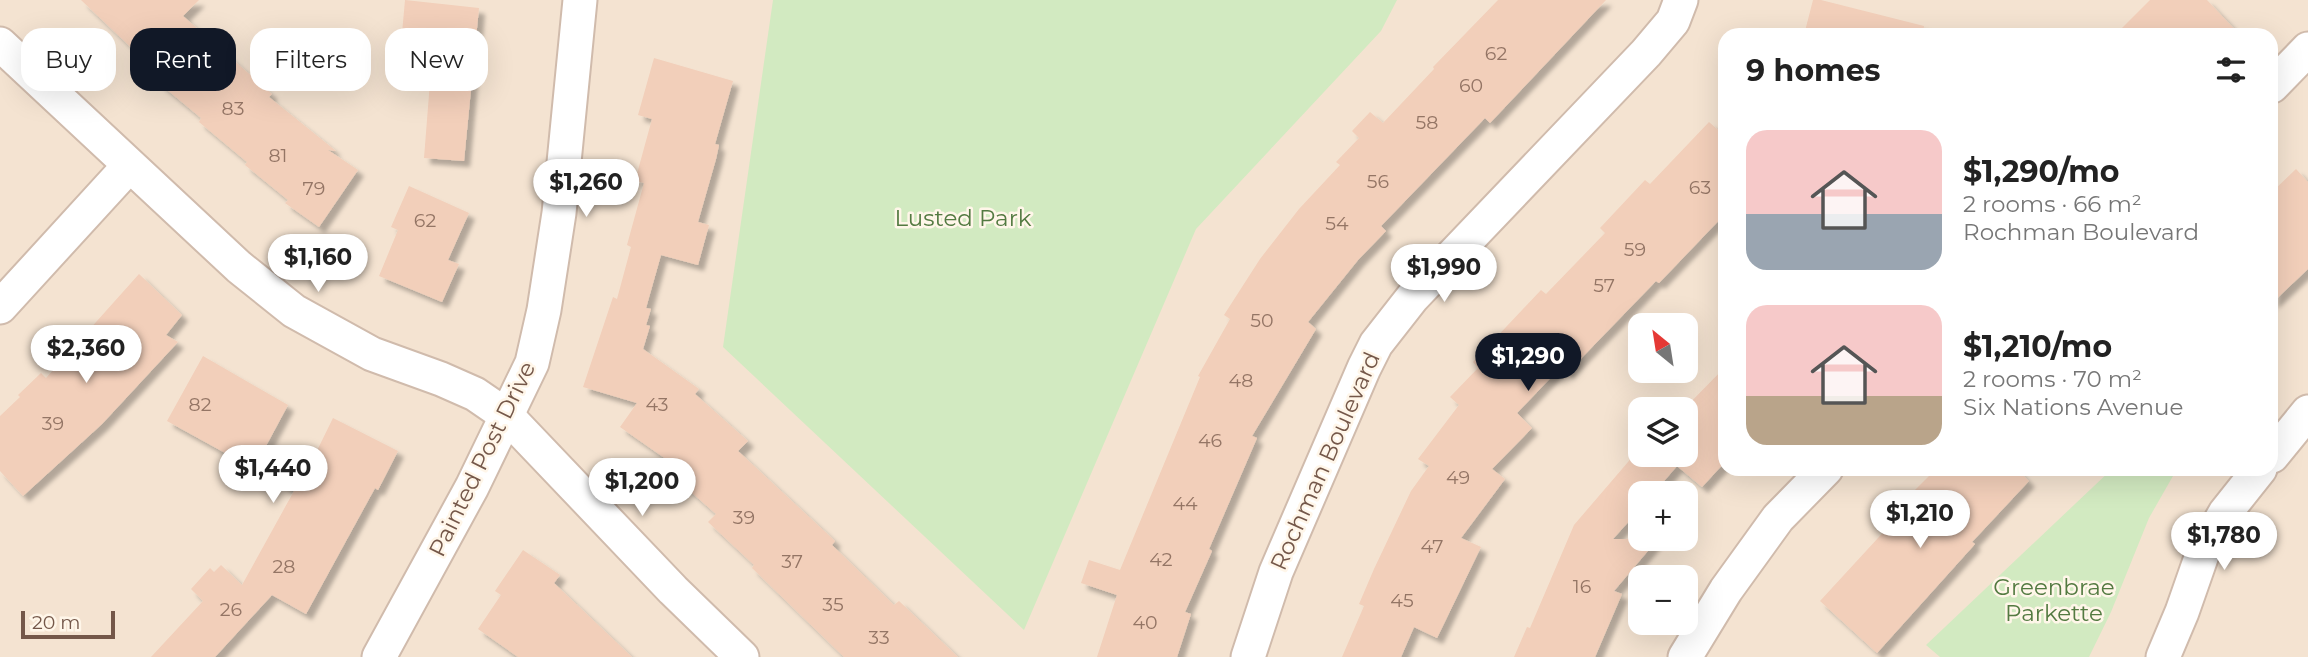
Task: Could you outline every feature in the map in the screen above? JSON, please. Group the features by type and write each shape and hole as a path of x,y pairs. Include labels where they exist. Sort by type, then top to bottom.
{"street":[{"name":"Painted Post Drive","path":"379,657 472,487 532,363 544,310 559,213 580,0"},
{"name":"Rochman Boulevard","path":"1248,657 1276,572 1376,344 1412,298 1646,53 1673,21 1681,0"},
{"path":"0,44 239,267 294,311 372,354 475,394 507,416 673,590 742,657"},
{"path":"2278,80 2308,49"},
{"path":"0,307 129,166"},
{"path":"2278,449 2308,412"},
{"path":"1685,657 1726,590 1778,518 1819,476"},
{"path":"2163,657 2203,552 2225,513 2254,476"}],"shaded area":[{"path":"0,0 2308,0 2308,657 0,657"}],"green space":[{"name":"Lusted Park","path":"773,0 1397,0 1381,31 1196,229 1024,630 723,347"},
{"name":"Greenbrae Parkette","path":"2105,476 2173,476 2149,518 2111,612 2089,657 1940,657 1926,645"}],"building":[{"path":"81,0 199,0 183,16 197,28 130,28 130,46 116,33 116,28 111,28"},
{"path":"405,0 479,8 477,28 402,28"},
{"path":"1498,0 1606,0 1490,123 1485,118 1381,226 1386,231 1358,260 1308,322 1316,329 1252,436 1257,438 1185,612 1191,614 1177,657 1097,657 1117,595 1081,583 1089,560 1120,570 1200,377 1198,376 1230,319 1224,315 1260,259 1299,209 1340,165 1336,162 1359,138 1352,131 1370,112 1383,123"},
{"path":"1813,0 1924,26 1924,28 1806,28"},
{"path":"2150,0 2207,0 2233,28 2122,28"},
{"path":"654,58 733,81 715,144 719,145 716,159 698,222 709,225 698,265 661,255 646,308 651,309 646,325 650,326 643,349 699,389 695,394 748,441 738,451 835,541 832,545 894,605 899,601 958,657 844,657 708,522 716,514 667,471 673,464 620,427 637,403 583,387 613,297 617,299 631,247 627,245 644,183 635,181 652,119 638,115"},
{"path":"236,62 250,75 250,91 269,91 272,94 269,97 336,151 328,150 358,170 319,227 285,203 288,200 199,122 201,118 168,91 236,91"},
{"path":"429,91 471,91 464,161 424,158"},
{"path":"1709,122 1718,130 1718,221 1567,373 1561,367 1517,413 1532,428 1492,469 1505,479 1461,538 1481,547 1437,638 1414,627 1401,657 1342,657 1364,606 1359,604 1374,569 1411,491 1429,466 1418,459 1459,405 1450,397 1478,368 1473,362 1541,290 1546,294 1605,233 1600,228 1645,180 1650,184"},
{"path":"2296,169 2308,182 2308,269 2278,297 2278,186"},
{"path":"409,186 469,213 448,260 459,264 442,302 379,276 398,230 391,227"},
{"path":"139,274 182,315 166,335 178,342 102,424 23,496 0,471 0,416 41,373 46,378"},
{"path":"203,356 288,405 266,446 309,467 333,418 398,451 306,614 272,595 215,657 151,657 203,601 191,589 210,568 214,572 221,565 242,585 294,491 167,421"},
{"path":"1718,374 1718,470 1702,487 1678,467 1698,467 1698,397 1696,397"},
{"path":"1628,462 1628,467 1676,467 1664,481 1628,481 1628,522 1613,539 1628,539 1628,551 1648,551 1636,565 1628,565 1628,574 1614,591 1622,594 1595,657 1514,657 1527,627 1530,628 1574,525"},
{"path":"1929,476 2024,476 2029,481 1972,542 1975,544 1877,653 1820,601 1901,513 1899,511 1912,497 1910,495"},
{"path":"523,550 560,575 554,583 632,657 518,657 478,629 501,595 495,591"}]}
